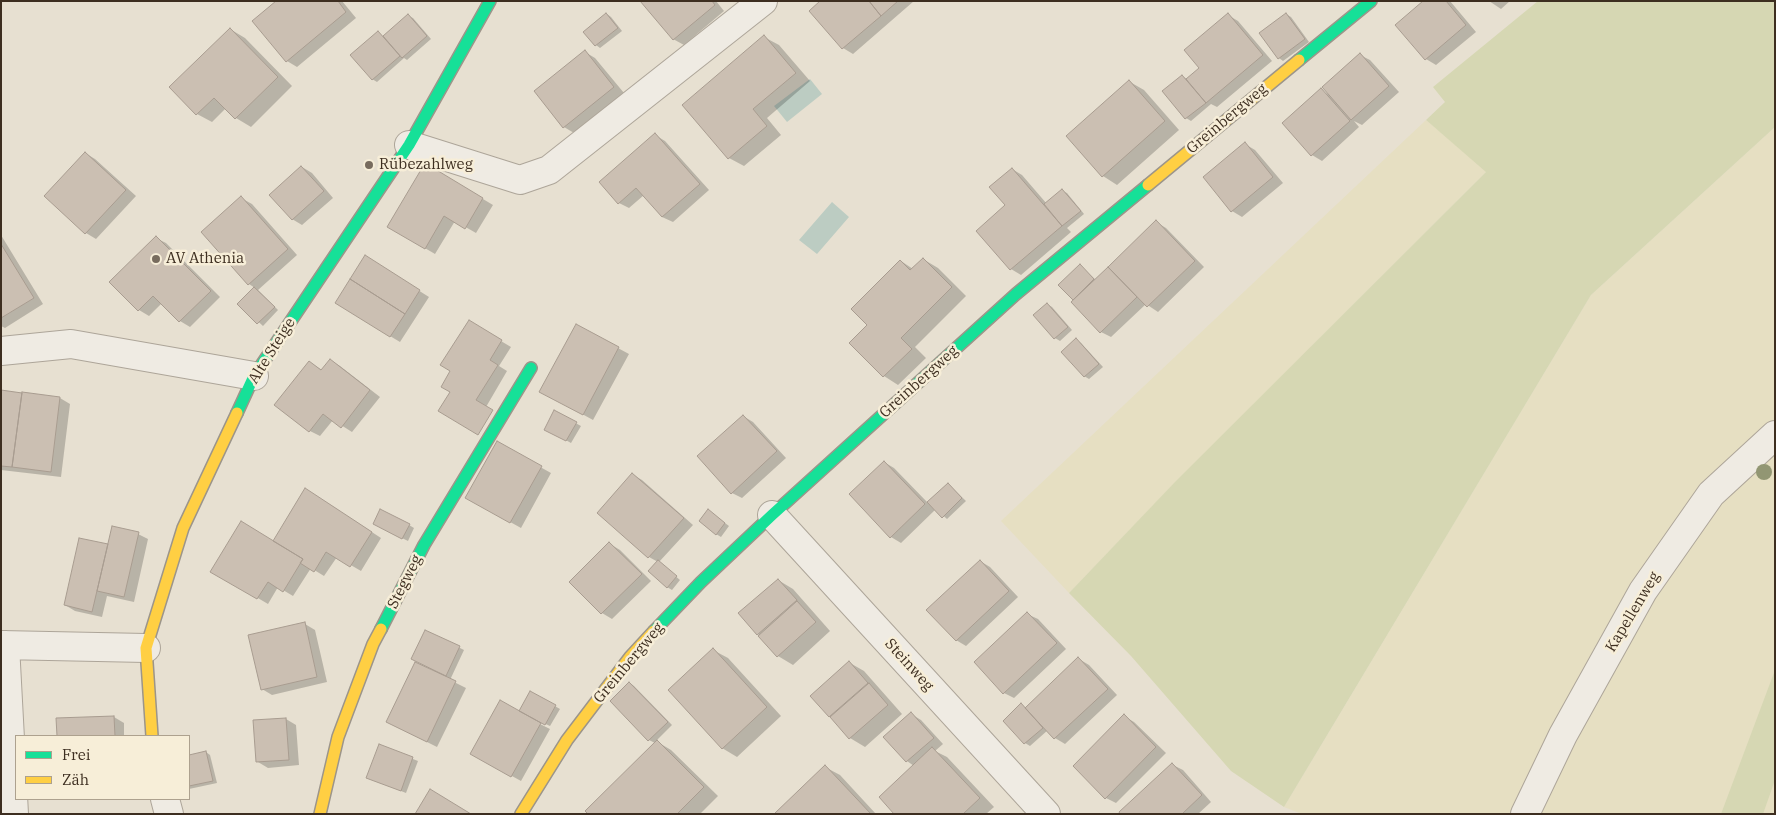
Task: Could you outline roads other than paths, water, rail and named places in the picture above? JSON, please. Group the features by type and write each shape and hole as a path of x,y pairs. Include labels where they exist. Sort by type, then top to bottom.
{"street":[{"name":"Alte Steige","path":"152,735 146,648 183,528 254,376 408,145 490,1"},
{"path":"408,145 520,180 549,170 763,1"},
{"name":"Greinbergweg","path":"521,814 567,740 630,657 701,582 772,514 1016,294 1371,1"},
{"path":"1,351 70,344 254,376"},
{"name":"Stegweg","path":"320,814 338,738 373,644 424,545 531,368"},
{"name":"Kapellenweg","path":"1525,814 1562,735 1643,591 1711,494 1775,435"},
{"name":"Steinweg","path":"772,514 1046,814"},
{"path":"14,814 3,645 146,648"},
{"path":"165,800 169,814"}],"place":[{"name":"Rübezahlweg","path":"369,165"},
{"name":"AV Athenia","path":"156,259"}]}
